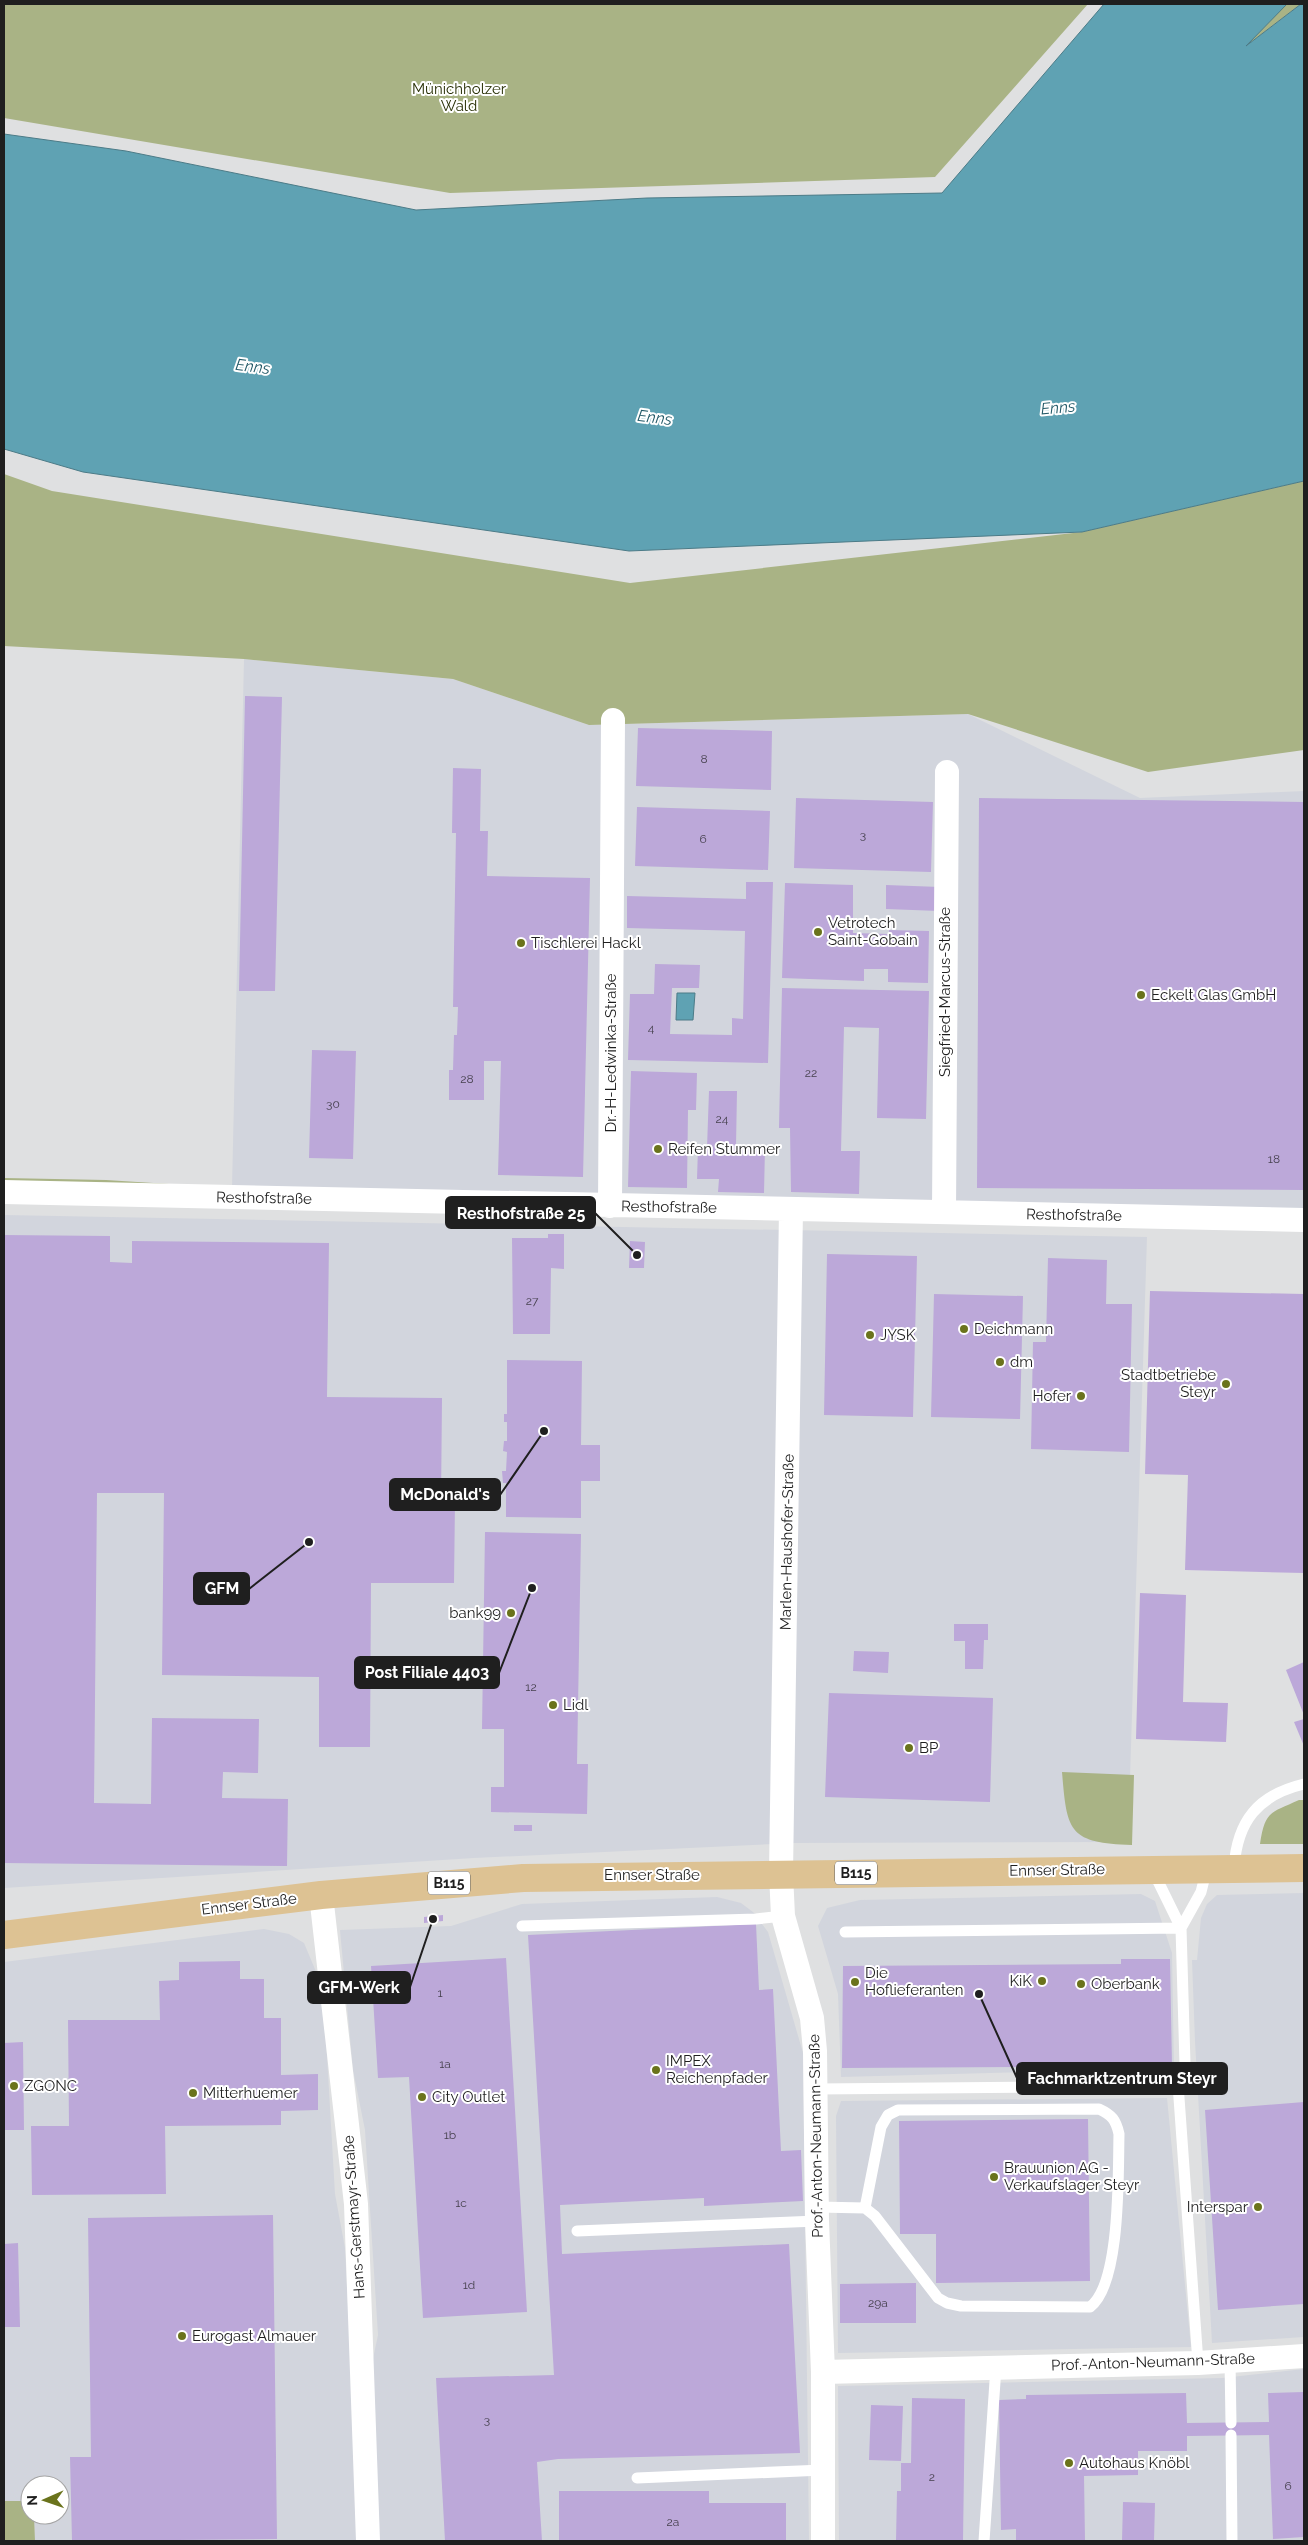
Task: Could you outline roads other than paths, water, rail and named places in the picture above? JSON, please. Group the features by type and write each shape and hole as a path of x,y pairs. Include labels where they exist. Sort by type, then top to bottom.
{"main road":[{"name":"Ennser Straße","path":"4,1935 320,1895 542,1878 1304,1868"}],"street":[{"name":"Dr.-H-Ledwinka-Straße","path":"610,1206 613,720"},
{"name":"Siegfried-Marcus-Straße","path":"944,1212 947,772"},
{"name":"Resthofstraße","path":"4,1192 1304,1220"},
{"name":"Marlen-Haushofer-Straße","path":"782,1874 791,1209"},
{"name":"Prof.-Anton-Neumann-Straße","path":"782,1874 783,1916 812,2018 817,2089 818,2214 823,2372 823,2541"},
{"name":"Hans-Gerstmayr-Straße","path":"320,1895 356,2204 368,2541"},
{"name":"Prof.-Anton-Neumann-Straße","path":"823,2372 996,2366 1198,2363 1304,2356"}],"lane":[{"path":"1234,1868 1238,1836 1246,1820 1269,1798 1287,1788 1304,1784"},
{"path":"1181,1928 1201,1892 1207,1868"},
{"path":"817,2089 1170,2086 1178,2084 1184,2076 1185,2064 1181,1928 1152,1869"},
{"path":"522,1926 756,1919 783,1916"},
{"path":"845,1932 1181,1928"},
{"path":"1178,2084 1198,2363"},
{"path":"577,2231 818,2214 865,2208 875,2216 938,2298 947,2303 961,2306 1090,2307 1098,2301 1108,2278 1112,2254 1119,2143 1116,2122 1110,2114 1099,2109 898,2110 888,2115 881,2126 865,2208"},
{"path":"1230,2361 1231,2423"},
{"path":"984,2541 996,2366"},
{"path":"1231,2435 1232,2541"},
{"path":"637,2478 822,2470"}],"water":[{"name":"Enns","path":"1104,4 1287,4 1246,46 1301,4 1304,4 1304,481 1082,532 629,551 83,472 4,449 4,134 126,151 416,210 647,198 942,193"},
{"path":"677,993 695,993 693,1020 676,1020"}],"place":[{"name":"Vetrotech Saint-Gobain","path":"818,932"},
{"name":"Tischlerei Hackl","path":"521,943"},
{"name":"Eckelt Glas GmbH","path":"1141,995"},
{"name":"Reifen Stummer","path":"658,1149"},
{"name":"Resthofstraße 25","path":"637,1255"},
{"name":"Deichmann","path":"964,1329"},
{"name":"JYSK","path":"870,1335"},
{"name":"dm","path":"1000,1362"},
{"name":"Stadtbetriebe Steyr","path":"1226,1384"},
{"name":"Hofer","path":"1081,1396"},
{"name":"McDonald's","path":"544,1431"},
{"name":"GFM","path":"309,1542"},
{"name":"Post Filiale 4403","path":"532,1588"},
{"name":"bank99","path":"511,1613"},
{"name":"Lidl","path":"553,1705"},
{"name":"BP","path":"909,1748"},
{"name":"GFM-Werk","path":"433,1919"},
{"name":"KiK","path":"1042,1981"},
{"name":"Die Hoflieferanten","path":"855,1982"},
{"name":"Oberbank","path":"1081,1984"},
{"name":"Fachmarktzentrum Steyr","path":"979,1994"},
{"name":"IMPEX Reichenpfader","path":"656,2070"},
{"name":"ZGONC","path":"14,2086"},
{"name":"Mitterhuemer","path":"193,2093"},
{"name":"City Outlet","path":"422,2097"},
{"name":"Brauunion AG - Verkaufslager Steyr","path":"994,2177"},
{"name":"Interspar","path":"1258,2207"},
{"name":"Eurogast Almauer","path":"182,2336"},
{"name":"Autohaus Knöbl","path":"1069,2463"}],"park label":[{"name":"Münichholzer Wald","path":"459,98"}]}
